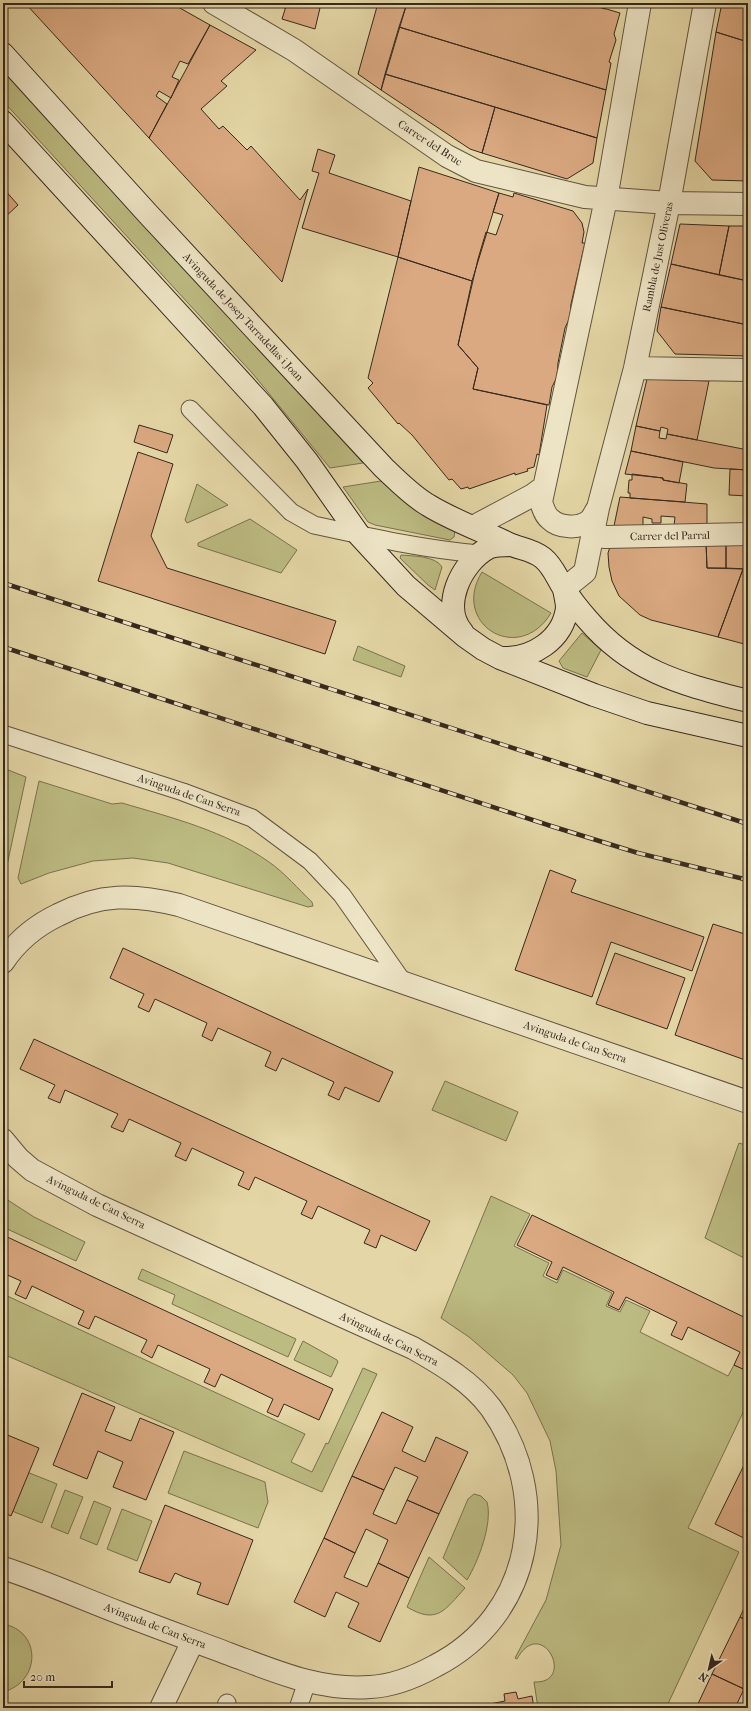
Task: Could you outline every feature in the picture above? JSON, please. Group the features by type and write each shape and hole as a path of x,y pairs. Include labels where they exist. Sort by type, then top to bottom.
{"street":[{"name":"Carrer del Bruc","path":"214,3 294,50 447,156 476,171 585,197 669,203 748,204"},
{"name":"Rambla de Just Oliveras","path":"598,508 590,520 583,525 561,525 550,520 541,502 606,199 640,3"},
{"name":"Rambla de Just Oliveras","path":"564,589 585,572 596,535 598,508 635,368 669,203 705,3"},
{"name":"Avinguda de Josep Tarradellas i Joan","path":"3,54 384,468 411,494 428,506 510,545 528,549 543,558 555,572 564,589 587,620 618,651 630,659 662,676 687,686 748,700"},
{"name":"Avinguda de Josep Tarradellas i Joan","path":"3,122 263,406 307,461 359,535 406,586 466,637 483,649 500,658 578,690 647,713 748,736"},
{"path":"635,368 748,370"},
{"path":"474,527 533,495 544,487"},
{"name":"Carrer del Parral","path":"596,535 748,534"},
{"name":"Avinguda de Josep Tarradellas i Joan","path":"466,637 456,626 453,604 457,586 464,569 490,547 510,545"},
{"name":"Avinguda de Josep Tarradellas i Joan","path":"500,658 515,659 534,653 550,642 561,626 567,608 564,589"},
{"name":"Avinguda de Can Serra","path":"3,962 30,931 73,907 100,899 137,898 179,906 748,1102"},
{"name":"Avinguda de Can Serra","path":"3,1140 18,1158 32,1170 97,1205 413,1348 442,1364 478,1392 490,1407 505,1431 521,1474 525,1498 526,1533 522,1560 514,1584 502,1606 486,1628 467,1646 443,1662 418,1675 371,1687 336,1688 307,1682 193,1641 39,1580 3,1568"},
{"path":"161,1708 193,1641"}],"lane":[{"path":"190,409 291,512 314,525 441,550 480,554"},
{"name":"Avinguda de Can Serra","path":"3,734 182,792 252,818 310,860 342,894 403,982"},
{"path":"298,1708 307,1682"}],"shaded area":[{"path":"3,71 363,463 330,468 253,374 3,101"},
{"path":"381,481 401,498 455,530 454,537 450,540 375,525 368,522 343,487"},
{"path":"197,484 228,505 187,523 185,520"},
{"path":"250,519 297,550 281,573 198,546 198,543"},
{"path":"401,555 424,557 439,563 442,567 435,590 400,558"},
{"path":"482,572 551,613 538,629 522,636 507,637 492,632 481,622 475,608 474,591"},
{"path":"582,633 601,650 587,677 563,668 559,661"},
{"path":"358,646 405,666 401,677 353,660"},
{"path":"3,768 26,777 3,884"},
{"path":"39,781 112,804 122,803 179,820 198,826 235,842 275,866 312,902 313,906 308,907 168,863 133,858 93,861 49,873 21,884 18,878"},
{"path":"445,1081 518,1112 506,1141 432,1110"},
{"path":"739,1143 748,1146 748,1260 705,1238"},
{"path":"491,1196 530,1214 514,1246 549,1263 543,1276 557,1283 563,1270 612,1293 606,1306 620,1312 626,1300 650,1311 640,1332 728,1376 734,1365 745,1370 748,1364 748,1402 688,1528 739,1552 666,1708 538,1708 534,1682 547,1680 553,1673 554,1664 551,1654 545,1647 536,1644 527,1647 517,1659 515,1658 546,1600 561,1545 556,1471 550,1441 527,1393 513,1375 469,1337 441,1318"},
{"path":"3,1197 34,1217 85,1242 76,1261 3,1227"},
{"path":"142,1269 296,1339 288,1357 172,1304 175,1295 138,1279"},
{"path":"3,1294 305,1434 291,1462 312,1472 326,1443 328,1444 363,1368 377,1374 322,1492 3,1354"},
{"path":"303,1341 337,1360 338,1362 331,1377 294,1360"},
{"path":"184,1451 265,1482 268,1502 258,1528 168,1493"},
{"path":"27,1472 57,1484 42,1523 12,1511"},
{"path":"65,1490 83,1497 68,1534 51,1527"},
{"path":"474,1494 481,1496 487,1502 488,1521 480,1553 467,1580 443,1558 468,1499"},
{"path":"94,1501 111,1508 97,1545 80,1538"},
{"path":"122,1509 152,1521 137,1561 107,1549"},
{"path":"429,1557 465,1588 452,1603 440,1612 433,1615 426,1615 407,1607"},
{"path":"3,1624 16,1629 25,1636 30,1646 32,1657 30,1668 25,1678 16,1686 3,1692"}],"building":[{"path":"25,3 171,3 210,25 188,64 180,61 172,77 179,80 171,98 159,91 156,96 167,104 149,138"},
{"path":"267,3 287,3 285,8"},
{"path":"287,3 318,3 317,7 320,8 315,29 282,19"},
{"path":"378,3 407,3 381,90 358,74"},
{"path":"407,3 586,3 620,13 614,34 616,40 609,62 611,63 606,90 399,27"},
{"path":"586,3 606,3 605,9"},
{"path":"722,3 748,3 748,42 716,32"},
{"path":"210,25 256,50 221,81 227,86 201,109 219,129 223,126 247,150 251,146 300,200 308,189 282,282 149,138"},
{"path":"399,27 606,90 597,138 385,74"},
{"path":"716,32 748,42 748,181 712,180 695,161"},
{"path":"385,74 495,107 482,153 470,149 381,90"},
{"path":"495,107 597,138 593,163 567,179 482,153"},
{"path":"318,149 335,155 329,173 411,201 398,257 302,228 319,173 312,171"},
{"path":"419,167 499,193 472,281 398,257"},
{"path":"3,188 18,205 3,219"},
{"path":"499,193 513,197 514,193 573,211 582,223 584,232 582,243 585,243 571,304 570,317 565,328 558,363 557,377 552,387 549,405 473,389 478,368 458,345 478,259 486,232 496,235 503,215 493,212"},
{"path":"680,224 729,226 719,275 671,264"},
{"path":"729,226 748,226 748,281 719,275"},
{"path":"398,257 472,281 458,345 478,368 473,389 547,405 539,455 537,454 534,467 527,469 528,471 515,475 515,473 469,489 468,487 461,489 452,479 449,480 412,435 399,423 398,424 368,388 373,383 368,378"},
{"path":"671,264 748,281 748,325 661,307"},
{"path":"661,307 748,325 748,356 675,354 657,331"},
{"path":"647,379 709,381 697,440 667,434 668,429 661,427 660,431 636,426"},
{"path":"139,425 173,435 167,453 134,442"},
{"path":"636,426 660,431 659,438 666,439 667,434 748,450 748,470 714,468 631,451"},
{"path":"631,451 683,462 679,483 663,480 663,478 625,474"},
{"path":"138,452 173,464 151,536 167,568 336,621 325,654 98,581"},
{"path":"730,469 748,470 748,496 729,495"},
{"path":"632,474 663,478 663,480 687,484 685,502 630,498 630,493 628,493 629,480 632,480"},
{"path":"620,497 707,504 707,527 674,526 675,517 661,516 661,523 652,523 652,519 643,517 643,526 614,526"},
{"path":"706,542 707,568 743,569 718,637 651,620 640,615 619,596 612,581 609,567 608,553 611,544"},
{"path":"706,542 726,543 726,568 707,568"},
{"path":"726,543 748,544 748,569 726,568"},
{"path":"743,569 748,569 748,645 718,637"},
{"path":"550,870 576,880 571,892 704,937 692,971 611,942 592,997 515,970"},
{"path":"713,924 748,935 748,1061 675,1035"},
{"path":"123,948 393,1072 379,1102 345,1087 339,1100 328,1095 334,1082 282,1058 276,1071 265,1066 271,1052 218,1028 212,1041 202,1036 207,1023 155,999 149,1012 138,1007 144,994 110,978"},
{"path":"615,953 685,978 667,1029 596,1004"},
{"path":"34,1039 430,1221 416,1251 381,1235 376,1248 364,1243 370,1230 318,1206 312,1219 301,1214 307,1201 255,1177 249,1190 238,1185 244,1172 192,1148 186,1161 175,1156 181,1143 129,1119 123,1132 111,1127 118,1114 65,1090 60,1103 48,1098 55,1085 20,1069"},
{"path":"532,1215 748,1319 748,1364 745,1370 734,1365 740,1352 688,1327 682,1340 671,1335 677,1322 626,1297 619,1310 608,1305 614,1292 563,1267 557,1280 546,1275 552,1262 517,1245"},
{"path":"3,1235 333,1389 319,1420 284,1404 278,1417 267,1412 273,1399 221,1374 215,1387 204,1382 210,1369 158,1345 152,1358 141,1352 147,1340 95,1316 89,1329 78,1324 84,1311 32,1286 26,1299 15,1294 21,1281 3,1273"},
{"path":"82,1393 115,1407 105,1431 131,1441 140,1418 174,1432 146,1500 113,1487 123,1462 98,1451 87,1479 53,1465"},
{"path":"382,1412 413,1427 402,1451 425,1462 436,1437 468,1452 439,1514 407,1500 418,1477 395,1467 384,1490 352,1476"},
{"path":"5,1434 39,1448 11,1516 3,1512 3,1440"},
{"path":"747,1459 748,1460 748,1540 715,1524"},
{"path":"352,1476 384,1490 373,1514 396,1524 407,1500 439,1514 409,1578 378,1563 388,1540 366,1529 355,1553 324,1538"},
{"path":"165,1505 253,1540 228,1605 197,1594 201,1583 175,1573 170,1583 139,1572"},
{"path":"324,1538 355,1553 344,1577 367,1587 378,1563 409,1578 380,1642 348,1627 359,1603 336,1592 325,1617 294,1602"},
{"path":"748,1600 748,1621 740,1617"},
{"path":"740,1617 748,1621 748,1681 744,1689 712,1674"},
{"path":"712,1674 744,1689 735,1708 696,1708"},
{"path":"516,1692 518,1699 532,1696 534,1708 481,1708 480,1706 505,1701 504,1694"}],"railway":[{"path":"3,583 748,824"},
{"path":"3,647 551,826 638,853 748,880"}]}
